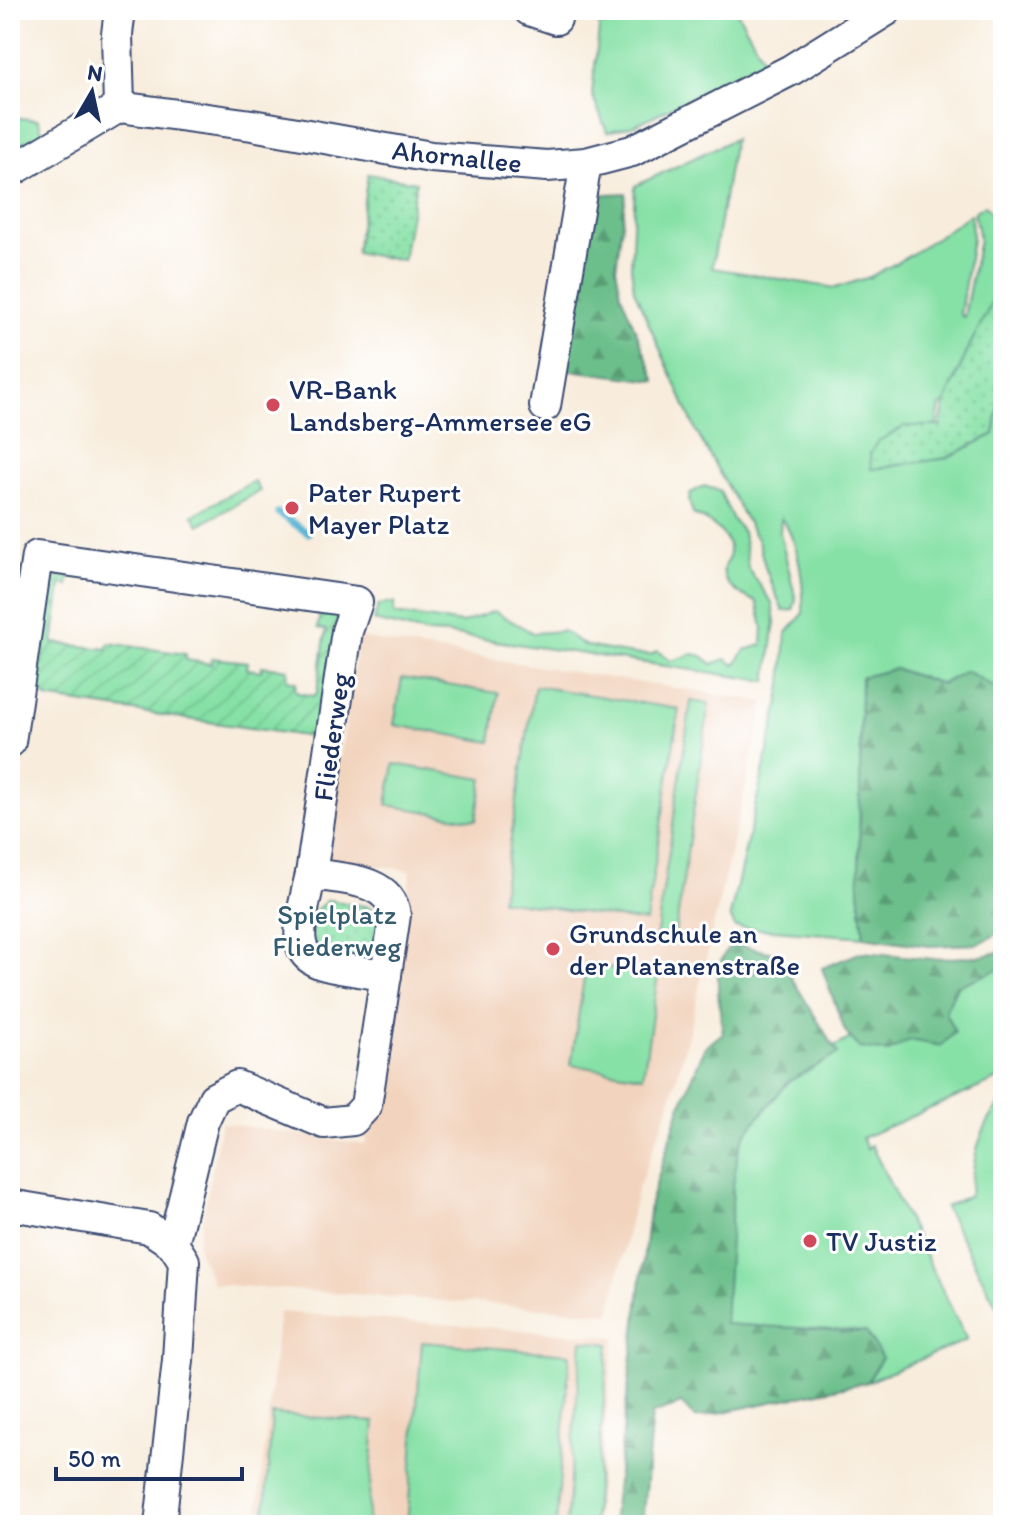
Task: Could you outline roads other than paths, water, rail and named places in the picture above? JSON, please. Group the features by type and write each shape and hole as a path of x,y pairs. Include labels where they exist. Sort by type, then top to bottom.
{"street":[{"path":"10,172 119,107 117,34 120,10"},
{"name":"Ahornallee","path":"119,107 252,125 431,157 547,166 586,163 632,151 712,111 791,70 887,10"},
{"path":"545,406 586,163"},
{"name":"Fliederweg","path":"10,742 37,556 357,602 347,631 299,940 302,952 321,966 386,975"},
{"path":"173,1244 203,1122 214,1098 237,1086 324,1123 353,1120 366,1106 395,915 390,900 377,886 311,874"},
{"path":"10,1205 149,1228 173,1244 184,1261 182,1314 160,1525"}],"waterway":[{"path":"278,513 308,533"}],"place":[{"name":"VR-Bank Landsberg-Ammersee eG","path":"273,405"},
{"name":"Pater Rupert Mayer Platz","path":"292,508"},
{"name":"Grundschule an der Platanenstraße","path":"553,949"},
{"name":"TV Justiz","path":"810,1241"}],"park label":[{"name":"Spielplatz Fliederweg","path":"337,930"}]}
